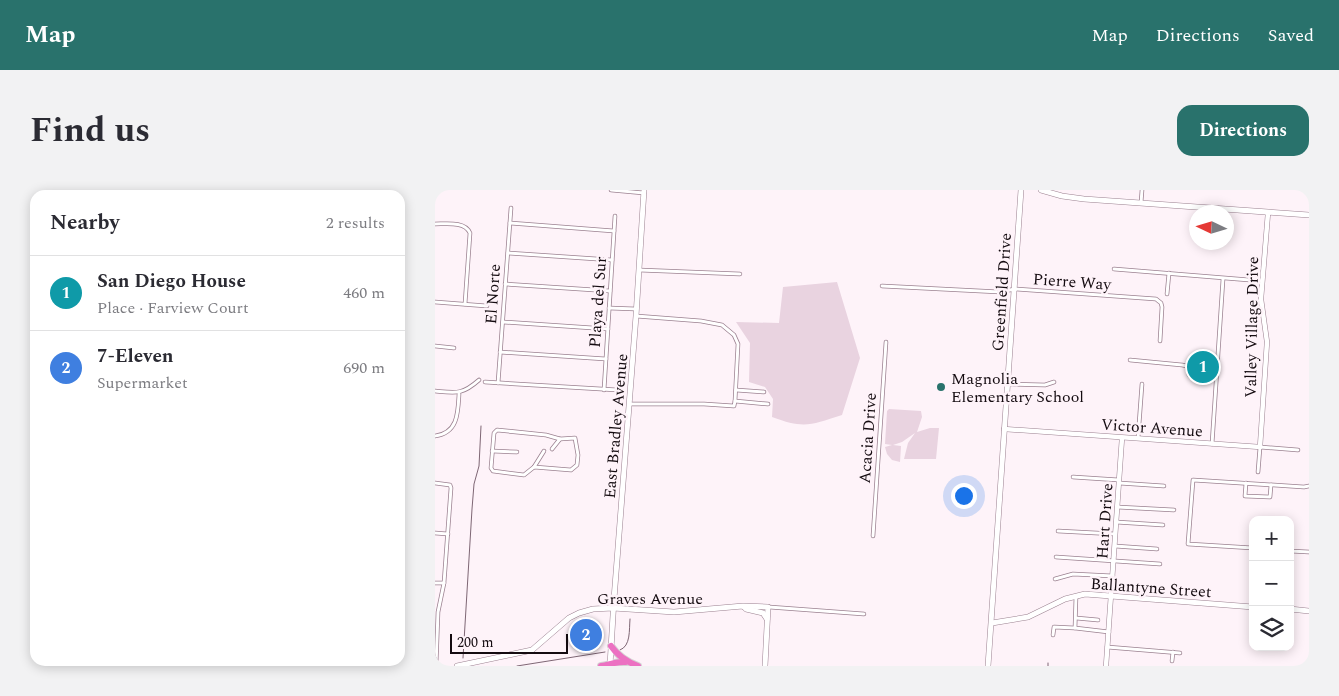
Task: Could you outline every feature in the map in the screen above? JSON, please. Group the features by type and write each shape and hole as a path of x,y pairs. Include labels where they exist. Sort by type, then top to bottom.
{"highway":[{"path":"611,646 616,654 638,666"},
{"path":"601,666 610,665 618,661 629,662"}],"main road":[{"name":"Greenfield Drive","path":"988,666 1021,190"},
{"path":"1041,190 1062,196 1084,199 1309,216"},
{"name":"East Bradley Avenue","path":"610,665 644,191"},
{"name":"Ballantyne Street","path":"992,623 1028,617 1052,604 1076,596 1091,594 1249,607"},
{"path":"743,606 746,609 763,613 767,619"},
{"name":"Graves Avenue","path":"457,666 531,650 573,616 593,609 613,608 674,612 743,606 768,607"},
{"path":"765,666 768,607"},
{"path":"1294,609 1309,610"}],"street":[{"path":"611,190 644,191"},
{"path":"1141,204 1142,190"},
{"name":"El Norte","path":"498,383 511,208"},
{"name":"Valley Village Drive","path":"1258,472 1267,342 1261,299 1268,213"},
{"name":"Playa del Sur","path":"604,390 615,216"},
{"path":"510,223 614,231"},
{"path":"435,224 464,225 469,228 465,304"},
{"path":"507,253 613,260"},
{"path":"1114,269 1262,281"},
{"path":"639,270 740,274"},
{"path":"1167,294 1169,273"},
{"path":"1212,444 1223,279"},
{"path":"505,284 611,291"},
{"name":"Pierre Way","path":"882,286 1000,292 1015,289 1156,299 1161,303 1162,307 1160,341"},
{"path":"435,302 487,306"},
{"path":"609,308 637,309"},
{"path":"630,404 689,403 734,406 735,401 738,344 734,335 722,325 701,321 636,316"},
{"path":"503,322 608,329"},
{"name":"Acacia Drive","path":"873,536 886,342"},
{"path":"435,346 454,348"},
{"path":"500,352 606,359"},
{"path":"1131,360 1187,366 1191,377 1215,378"},
{"path":"435,392 459,394 479,380"},
{"path":"485,382 618,390"},
{"path":"1007,384 1045,385 1054,382"},
{"path":"1138,439 1142,384"},
{"path":"735,390 764,392"},
{"path":"435,436 449,431 455,423 459,394"},
{"path":"735,401 768,404"},
{"name":"Victor Avenue","path":"1004,429 1298,450"},
{"path":"534,467 571,470 577,465 578,454 575,438 560,439 497,430 494,433 491,468 493,471 524,474 534,467 544,451"},
{"name":"Hart Drive","path":"1106,666 1122,438"},
{"path":"552,449 560,439"},
{"path":"492,450 517,452"},
{"path":"1073,478 1164,486"},
{"path":"1249,548 1188,544 1193,480 1309,486"},
{"path":"435,483 446,483 451,488 444,583 439,612 435,666"},
{"path":"1246,483 1245,496 1270,497 1271,485"},
{"path":"1117,507 1174,510"},
{"path":"1116,522 1163,525"},
{"path":"1058,532 1115,534"},
{"path":"435,533 448,534"},
{"path":"1115,546 1157,549"},
{"path":"1294,551 1309,552"},
{"path":"1056,558 1160,564"},
{"path":"1055,579 1073,574 1113,576"},
{"path":"435,583 444,583"},
{"path":"1075,628 1076,596"},
{"path":"768,607 864,614"},
{"path":"1076,618 1098,620"},
{"path":"1053,635 1054,627 1109,632"},
{"path":"1107,647 1180,653"},
{"path":"1172,661 1173,652"}],"shaded area":[{"path":"837,282 860,358 842,415 807,424 792,423 772,417 773,399 765,387 749,382 750,343 736,322 779,323 783,287"},
{"path":"889,409 921,411 922,417 917,432 930,428 939,428 936,459 904,459 908,443 915,433 902,442 893,445 901,446 900,462 892,460 887,454 885,447 892,445 885,444 887,411"}],"waterway":[{"path":"463,658 472,509 474,484 479,466 481,426"},
{"path":"620,650 624,648 628,641 630,619"},
{"path":"517,666 605,652"}],"place":[{"name":"San Diego House","path":"1203,367"},
{"name":"Magnolia Elementary School","path":"941,387"},
{"name":"7-Eleven","path":"586,635"}]}
